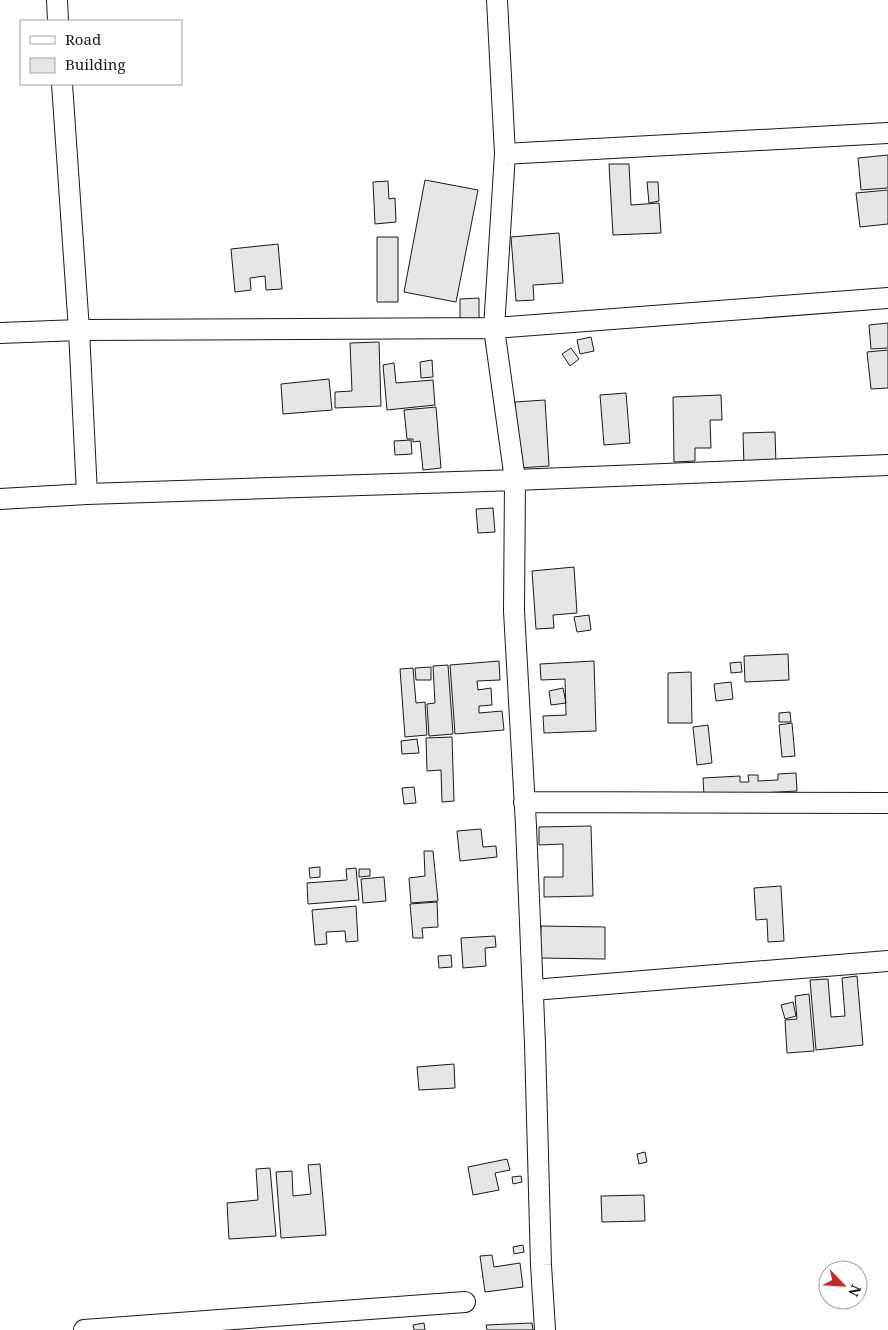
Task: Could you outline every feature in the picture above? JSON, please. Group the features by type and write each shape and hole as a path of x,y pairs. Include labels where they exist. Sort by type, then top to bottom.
{"street":[{"path":"56,0 58,20"},
{"path":"497,0 505,154 494,328 515,480 514,611 533,990 544,1330"},
{"path":"62,85 79,330 87,494"},
{"path":"505,154 888,133"},
{"path":"0,333 79,330 494,328 888,298"},
{"path":"0,499 87,494 888,465"},
{"path":"524,802 888,803"},
{"path":"533,990 888,960"},
{"path":"84,1330 465,1302"}],"building":[{"path":"888,155 888,188 861,190 858,158"},
{"path":"609,164 629,164 631,205 659,203 661,233 613,235"},
{"path":"425,180 478,190 456,302 404,292"},
{"path":"388,181 389,199 395,198 396,222 375,224 373,182"},
{"path":"647,182 658,182 659,201 649,203"},
{"path":"888,190 888,224 860,227 856,193"},
{"path":"559,233 563,283 533,285 534,300 516,301 511,237"},
{"path":"377,237 398,237 398,302 377,302"},
{"path":"278,244 282,289 266,290 265,276 250,278 251,290 235,292 231,249"},
{"path":"479,298 479,320 460,320 460,299"},
{"path":"888,323 888,348 871,349 869,325"},
{"path":"591,337 594,351 580,354 577,340"},
{"path":"379,342 381,406 335,408 335,392 352,391 350,343"},
{"path":"571,348 579,359 570,366 562,354"},
{"path":"888,350 888,388 871,389 867,352"},
{"path":"432,360 433,377 421,378 420,362"},
{"path":"394,363 396,383 433,380 435,405 387,410 383,365"},
{"path":"329,379 332,410 283,414 281,384"},
{"path":"626,393 630,443 604,445 600,395"},
{"path":"721,395 722,420 710,420 711,448 695,448 695,461 674,462 673,397"},
{"path":"545,400 549,466 519,468 515,402"},
{"path":"436,407 441,468 423,470 420,441 413,442 413,439 407,439 404,410"},
{"path":"775,432 776,465 744,466 743,433"},
{"path":"411,440 412,454 395,455 394,441"},
{"path":"493,508 495,532 478,533 476,509"},
{"path":"574,567 577,613 553,615 554,628 536,629 532,571"},
{"path":"589,615 591,630 577,632 574,617"},
{"path":"788,654 789,680 745,682 744,656"},
{"path":"499,661 500,680 477,681 478,690 491,688 492,705 479,706 479,713 502,711 504,730 455,734 450,665"},
{"path":"594,661 596,731 544,733 543,716 566,715 565,679 541,680 540,664"},
{"path":"741,662 742,672 731,673 730,663"},
{"path":"448,665 453,734 429,736 427,704 435,703 433,666"},
{"path":"431,667 431,680 416,680 415,668"},
{"path":"413,668 416,703 425,702 427,735 405,737 400,669"},
{"path":"691,672 692,723 668,723 668,673"},
{"path":"731,682 733,699 716,701 714,684"},
{"path":"563,688 566,703 551,705 549,691"},
{"path":"790,712 791,722 779,722 779,713"},
{"path":"792,723 795,756 782,757 779,725"},
{"path":"708,725 712,763 697,765 693,727"},
{"path":"452,737 454,801 442,802 441,770 427,771 426,738"},
{"path":"417,739 419,753 402,754 401,741"},
{"path":"796,773 797,791 704,796 703,778 740,776 740,782 749,782 748,775 758,775 758,781 778,780 778,774"},
{"path":"414,787 416,803 404,804 402,788"},
{"path":"591,826 593,896 544,897 544,877 563,877 563,844 539,845 539,827"},
{"path":"481,829 483,847 496,846 497,857 460,861 457,831"},
{"path":"424,851 433,851 438,901 411,903 409,878 425,876"},
{"path":"320,867 320,877 310,878 309,868"},
{"path":"356,868 359,900 308,904 307,883 347,880 346,869"},
{"path":"359,869 370,869 370,876 359,877"},
{"path":"384,877 386,901 363,903 361,879"},
{"path":"781,886 784,941 768,942 767,919 756,920 754,888"},
{"path":"437,902 438,927 422,928 423,938 413,938 410,904"},
{"path":"356,906 358,941 346,942 345,931 326,932 327,944 315,945 312,910"},
{"path":"541,926 605,927 605,959 540,958"},
{"path":"495,936 496,947 485,948 486,966 463,968 461,938"},
{"path":"451,955 452,967 439,968 438,956"},
{"path":"857,976 863,1045 816,1050 810,980 828,979 831,1017 845,1016 842,978"},
{"path":"809,994 814,1051 787,1053 785,1020 797,1019 795,996"},
{"path":"793,1002 796,1016 785,1019 781,1005"},
{"path":"454,1064 455,1088 419,1090 417,1067"},
{"path":"645,1152 647,1162 639,1164 637,1154"},
{"path":"507,1159 510,1170 495,1173 499,1190 473,1195 468,1167"},
{"path":"320,1164 326,1235 281,1238 276,1172 292,1171 293,1196 311,1194 308,1165"},
{"path":"270,1168 276,1236 229,1239 227,1203 258,1200 256,1169"},
{"path":"521,1176 522,1182 513,1184 512,1177"},
{"path":"644,1195 645,1221 602,1222 601,1196"},
{"path":"523,1245 524,1252 514,1254 513,1247"},
{"path":"492,1255 494,1267 520,1263 523,1287 485,1292 480,1256"},
{"path":"424,1323 425,1330 414,1330 413,1325"},
{"path":"532,1323 533,1330 487,1330 486,1325"}]}
